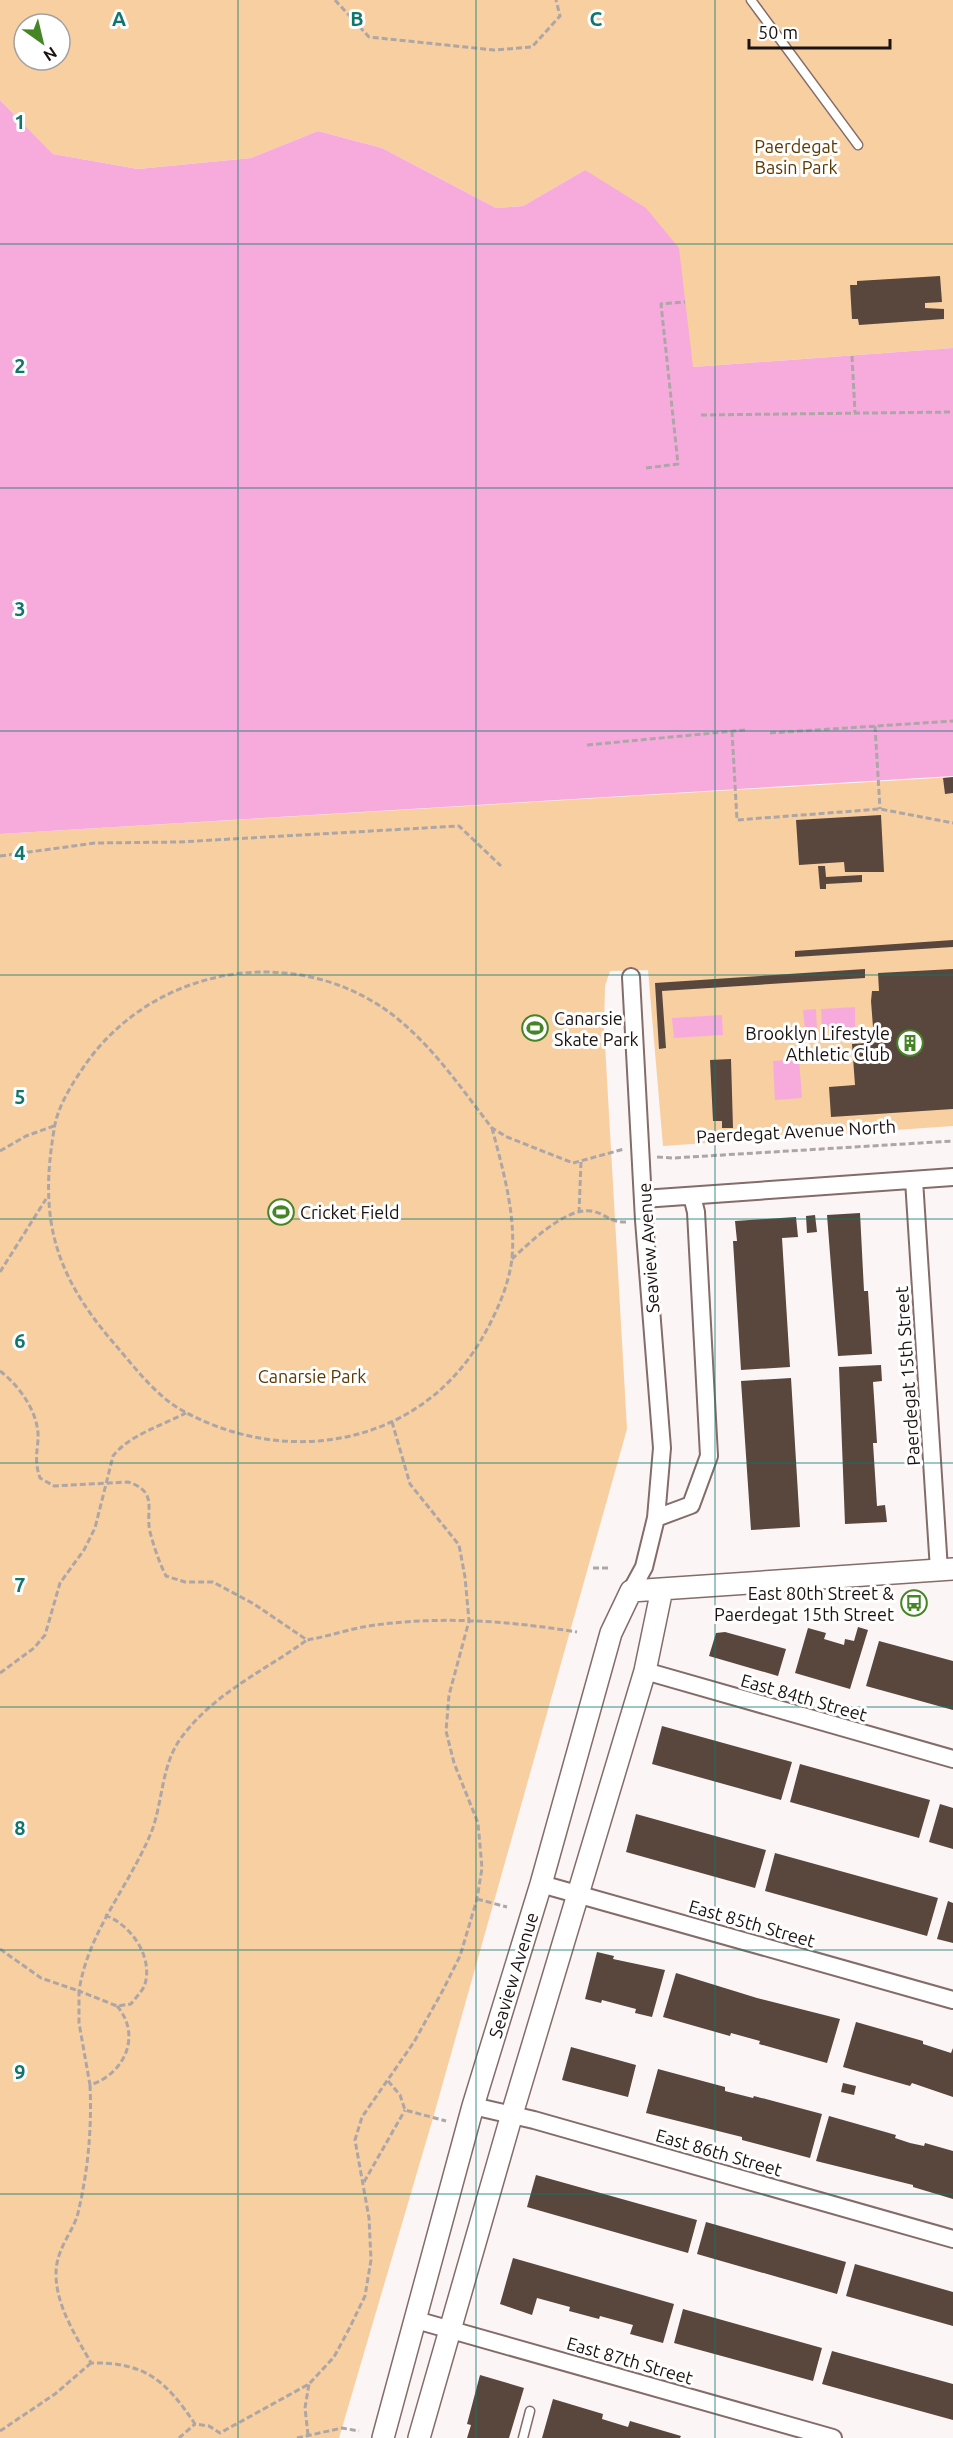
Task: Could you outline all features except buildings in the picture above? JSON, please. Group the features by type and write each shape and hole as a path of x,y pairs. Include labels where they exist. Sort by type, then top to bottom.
{"street":[{"name":"Seaview Avenue","path":"383,2438 473,2106 541,1884 611,1633 644,1567 656,1518 662,1448 643,1199 631,977"},
{"path":"643,1199 953,1178"},
{"name":"Paerdegat 15th Street","path":"914,1180 946,1569"},
{"path":"656,1518 691,1505 709,1456 696,1212 692,1196"},
{"path":"631,1591 946,1569"},
{"path":"420,2438 512,2114 645,1671 662,1589"},
{"name":"East 84th Street","path":"645,1671 953,1759"},
{"name":"East 85th Street","path":"541,1884 953,2000"},
{"name":"East 86th Street","path":"473,2106 512,2114 953,2239"},
{"name":"East 87th Street","path":"416,2320 833,2438"}],"lane":[{"path":"751,0 858,145"},
{"path":"523,2438 530,2411"}],"path":[{"path":"335,0 369,37 494,50 532,47 560,16 556,0"},
{"path":"646,468 678,464 661,304 685,302"},
{"path":"852,356 855,413"},
{"path":"701,415 953,412"},
{"path":"770,733 953,721"},
{"path":"875,726 880,809"},
{"path":"587,745 746,730"},
{"path":"732,731 737,820 880,809 953,823"},
{"path":"0,855 95,843 202,841 459,826 501,866"},
{"path":"492,1128 510,1202 512,1259 491,1322 476,1348 443,1388 392,1422 359,1434 327,1441 298,1443 262,1440 186,1413 155,1388 129,1361 84,1305 57,1249 46,1199 54,1126 68,1091 99,1045 129,1018 177,989 204,979 254,970 310,977 342,986 373,1001 422,1043 492,1128 558,1159 573,1163 581,1161 579,1213"},
{"path":"0,1151 26,1136 54,1126"},
{"name":"Paerdegat Avenue North","path":"581,1161 616,1150 629,1149 666,1159 953,1141"},
{"path":"0,1272 46,1199"},
{"path":"512,1259 536,1237 566,1216 591,1211 614,1222 636,1221"},
{"path":"0,1371 10,1379 32,1410 38,1428 36,1465 40,1478 54,1486 128,1482 140,1486 147,1494 150,1508 149,1529 166,1576 185,1582 213,1582 254,1604 307,1640"},
{"path":"0,1673 34,1648 45,1635 52,1616 54,1597 95,1528 113,1456 118,1449 186,1413"},
{"path":"220,2433 309,2384 334,2357 365,2296 371,2260 369,2218 356,2140 362,2117 414,2042 460,1956 477,1899 482,1868 478,1823 454,1763 447,1731 449,1695 469,1621 465,1577 459,1545 410,1484 392,1422"},
{"path":"593,1568 611,1568"},
{"path":"91,2363 60,2302 56,2273 64,2240 78,2216 90,2153 90,2085 79,2024 79,1991 82,1970 105,1915 151,1833 168,1768 180,1739 226,1692 307,1640 374,1625 469,1621 520,1622 577,1632"},
{"path":"477,1899 507,1907"},
{"path":"105,1915 116,1919 128,1931 141,1947 146,1965 145,1986 131,2004 117,2006"},
{"path":"0,1949 41,1978 117,2006 126,2016 131,2037 126,2055 112,2073 90,2085"},
{"path":"363,2184 405,2110 400,2095 388,2081"},
{"path":"405,2110 447,2121"},
{"path":"0,2431 55,2394 91,2363 113,2363 148,2373 170,2388 195,2424 209,2426 224,2438"},
{"path":"308,2435 305,2408 309,2384"},
{"path":"179,2438 195,2424"},
{"path":"297,2438 342,2428 359,2431"}],"green space":[{"name":"Paerdegat Basin Park","path":"0,0 953,0 953,348 693,367 585,170 523,206 496,208 382,148 318,131 251,158 138,169 53,154 0,100"},
{"name":"Canarsie Park","path":"953,777 953,1126 663,1146 648,970 610,971 605,986 604,1027 627,1429 433,2118 339,2438 0,2438 0,834"}],"shaded area":[{"path":"0,100 53,154 138,169 251,158 318,131 382,148 496,208 523,206 585,170 646,208 679,248 693,367 953,348 953,776 0,834"},
{"path":"855,1007 855,1027 822,1028 821,1009"},
{"path":"816,1009 817,1028 805,1029 803,1010"},
{"path":"722,1015 723,1035 674,1038 672,1018"},
{"path":"799,1059 802,1098 775,1100 773,1061"}],"place":[{"name":"Canarsie Skate Park","path":"535,1028"},
{"name":"Brooklyn Lifestyle Athletic Club","path":"910,1043"},
{"name":"Cricket Field","path":"281,1212"},
{"name":"East 80th Street & Paerdegat 15th Street","path":"914,1603"}]}
